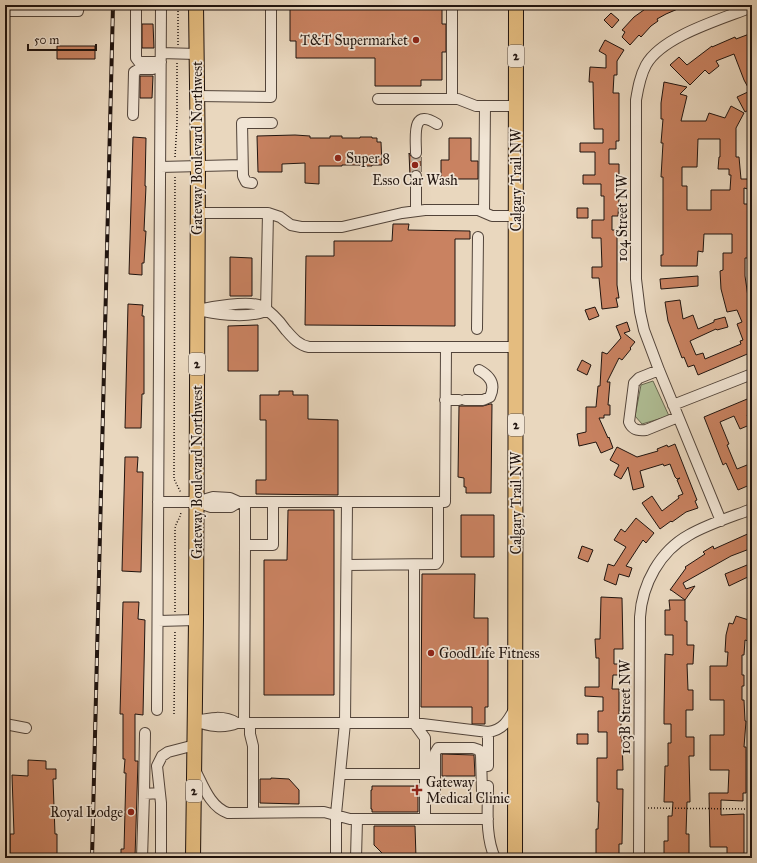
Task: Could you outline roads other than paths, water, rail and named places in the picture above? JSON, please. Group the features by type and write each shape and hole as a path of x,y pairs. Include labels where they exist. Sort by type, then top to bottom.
{"highway":[{"name":"Calgary Trail NW","path":"515,858 516,5"},
{"name":"Gateway Boulevard Northwest","path":"195,722 198,165 196,11"},
{"name":"2","path":"193,858 195,722"}],"street":[{"path":"5,11 78,11 79,5"},
{"path":"136,5 136,58 139,62 161,61"},
{"path":"158,710 161,5"},
{"path":"196,11 204,5"},
{"path":"197,96 271,97 271,5"},
{"path":"452,5 452,99"},
{"name":"104 Street NW","path":"721,521 658,370 644,330 638,302 636,279 636,100 640,78 646,64 661,48 670,41 682,35 752,7"},
{"path":"133,114 134,72 178,53 196,54"},
{"path":"378,99 458,99 476,106 516,106"},
{"path":"484,212 485,106"},
{"path":"416,153 416,127 419,120 429,119 438,124"},
{"path":"252,183 246,182 243,179 242,123 272,123"},
{"path":"160,167 242,165"},
{"path":"416,176 416,210"},
{"path":"197,213 268,213 280,217 291,225 297,227 335,228 416,210 471,210 484,212 492,216 516,216"},
{"path":"266,311 268,213"},
{"path":"477,329 478,237"},
{"path":"197,310 224,314 257,314 266,311 275,316 297,342 304,346 516,348"},
{"path":"158,502 196,502 213,497 230,498 242,502 445,502 446,347"},
{"path":"446,400 483,400 490,397 492,393 491,379 479,370"},
{"path":"658,370 639,378 634,383 629,422 631,427 634,430 646,430 678,417"},
{"path":"673,405 752,374"},
{"path":"242,502 245,545 244,722 250,734 253,746 256,812"},
{"path":"245,545 273,545 273,502"},
{"path":"336,858 336,814 345,722 347,502"},
{"path":"347,565 436,564 438,561 438,502"},
{"name":"103B Street NW","path":"639,858 640,608 645,587 660,560 673,546 689,535 752,509"},
{"path":"414,565 414,723 425,738 425,819"},
{"path":"158,620 196,620"},
{"path":"195,722 208,718 230,718 244,722 414,723 488,732 502,727 508,722 516,706"},
{"path":"5,724 26,728"},
{"path":"488,732 489,844 495,858"},
{"path":"142,858 145,733"},
{"path":"161,858 161,811 157,766 162,756 172,751 195,745"},
{"path":"435,792 436,753 438,748 477,748 481,755 482,792 488,792"},
{"path":"195,770 210,799 220,809 233,813 324,812 336,814 346,818 357,819 488,819"},
{"path":"340,774 425,774"},
{"path":"144,794 160,793"},
{"path":"356,858 357,819"}],"tunnel":[{"path":"416,153 416,176"}],"railway":[{"path":"92,858 113,5"}],"place":[{"name":"T&T Supermarket","path":"416,40"},
{"name":"Super 8","path":"338,158"},
{"name":"Esso Car Wash","path":"415,165"},
{"name":"GoodLife Fitness","path":"431,653"},
{"name":"Gateway Medical Clinic","path":"417,790"},
{"name":"Royal Lodge","path":"131,812"}]}
